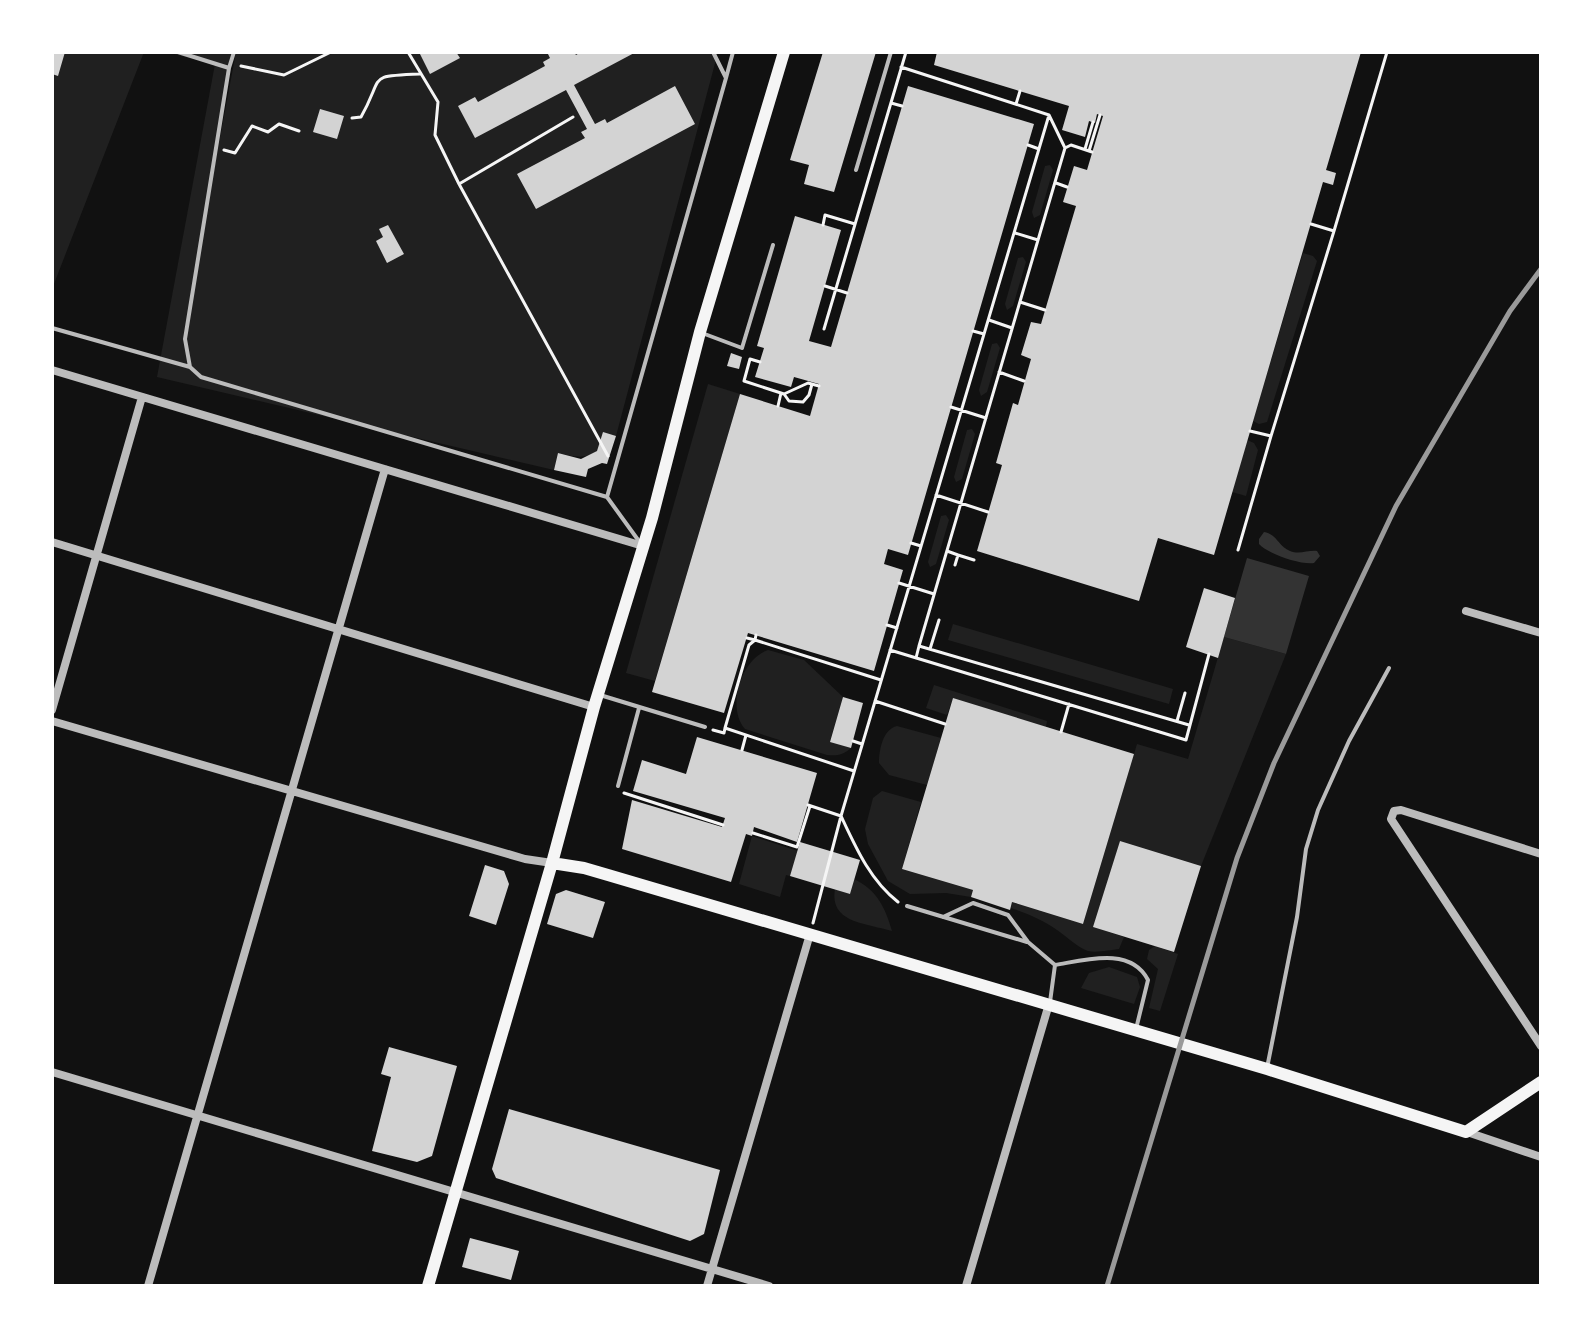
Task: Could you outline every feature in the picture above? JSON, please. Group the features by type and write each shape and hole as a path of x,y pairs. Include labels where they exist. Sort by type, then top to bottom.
{"main road":[{"path":"428,1286 643,546 700,332 784,52"},
{"path":"552,863 584,868 1049,1004 1466,1132 1541,1082"}],"street":[{"path":"52,370 643,546"},
{"path":"52,710 142,397"},
{"path":"148,1286 385,469"},
{"path":"52,542 339,630 596,700"},
{"path":"1466,611 1541,633"},
{"path":"52,721 525,859 552,863"},
{"path":"1541,854 1401,810 1394,811 1391,819 1541,1046"},
{"path":"707,1286 810,934"},
{"path":"966,1286 1049,1004"},
{"path":"52,1072 769,1286"},
{"path":"1466,1132 1541,1157"}],"lane":[{"path":"178,52 229,65"},
{"path":"190,367 185,339 229,65 234,52"},
{"path":"713,52 726,78"},
{"path":"607,497 733,52"},
{"path":"856,170 891,52"},
{"path":"700,332 742,348 773,245"},
{"path":"52,328 190,367 201,377 607,497 643,546"},
{"path":"1267,1069 1297,917 1306,849 1318,810 1349,741 1389,668"},
{"path":"596,700 639,708 705,727"},
{"path":"618,786 639,708"},
{"path":"943,917 973,903 1008,915 1028,942 1055,965 1107,958 1136,966 1148,980 1135,1031"},
{"path":"907,906 1028,942"},
{"path":"1049,1004 1055,965"}],"path":[{"path":"314,52 321,57"},
{"path":"229,65 284,75 331,52"},
{"path":"408,52 438,102 435,135 459,184 615,469"},
{"path":"824,329 906,52"},
{"path":"1238,550 1387,52"},
{"path":"901,67 1049,115 1065,148 916,658"},
{"path":"352,118 361,117 375,83 384,76 421,74"},
{"path":"1016,104 1020,91"},
{"path":"891,103 902,106"},
{"path":"810,934 854,771 1049,115"},
{"path":"1089,150 1100,115"},
{"path":"459,184 573,117"},
{"path":"1089,150 1093,122"},
{"path":"216,147 235,153 252,126 268,132 279,124 299,131"},
{"path":"1028,145 1039,149"},
{"path":"1065,148 1071,145 1089,150"},
{"path":"1055,182 1067,187"},
{"path":"823,225 825,215 855,224"},
{"path":"1311,224 1334,231"},
{"path":"1014,232 1038,240"},
{"path":"825,286 847,293"},
{"path":"1020,302 1045,310"},
{"path":"988,320 1012,328"},
{"path":"973,331 984,334"},
{"path":"760,362 750,359 744,381 783,393 789,401 803,402 812,384"},
{"path":"999,372 1024,381"},
{"path":"778,406 783,393 808,383 819,386"},
{"path":"951,407 986,418"},
{"path":"1250,431 1271,436"},
{"path":"936,495 988,512"},
{"path":"911,543 921,546"},
{"path":"947,551 974,560"},
{"path":"955,565 958,555"},
{"path":"899,583 934,594"},
{"path":"930,649 939,620"},
{"path":"887,625 897,628"},
{"path":"747,638 755,637 881,680"},
{"path":"705,727 724,733 749,645 755,637"},
{"path":"919,646 1189,725"},
{"path":"890,650 1186,740 1209,654"},
{"path":"1177,721 1185,693"},
{"path":"875,701 945,724"},
{"path":"1061,732 1069,704"},
{"path":"725,728 854,771"},
{"path":"742,750 746,735"},
{"path":"853,741 862,744"},
{"path":"618,786 617,791 723,825"},
{"path":"753,833 797,847 809,805 841,816 874,878 897,902 907,906"}],"shaded area":[{"path":"52,52 144,52 52,289"},
{"path":"166,52 232,52 190,298 236,52 718,52 616,436 590,455 577,457 558,453 554,470 157,377 215,64"},
{"path":"1050,165 1053,170 1040,215 1034,218 1032,212 1045,166"},
{"path":"1303,253 1317,261 1267,422 1259,424 1253,421"},
{"path":"1023,257 1026,262 1013,306 1007,310 1005,304 1018,258"},
{"path":"997,343 1000,348 987,392 981,396 979,390 992,344"},
{"path":"708,384 740,394 655,681 626,673"},
{"path":"972,429 975,434 962,479 956,482 954,477 967,430"},
{"path":"1247,440 1254,443 1258,450 1246,496 1232,492"},
{"path":"946,515 949,520 936,564 930,567 928,562 941,516"},
{"path":"1264,532 1290,551 1317,551 1320,556 1314,563 1308,563 1277,555 1259,544"},
{"path":"1247,558 1309,576 1286,654 1224,637"},
{"path":"953,624 1173,689 1169,704 948,640"},
{"path":"1224,637 1286,654 1201,866 1120,841 1094,927 1124,937 1119,949 1088,951 1046,923 1011,908 1012,902 1083,924 1137,744 1188,759"},
{"path":"768,650 804,660 843,697 830,741 851,748 840,754 827,755 745,729 737,709 739,685 750,663"},
{"path":"934,685 1047,721 1046,727 953,698 947,715 926,708"},
{"path":"897,726 941,738 927,785 889,775 879,763 885,736"},
{"path":"882,791 921,802 902,869 973,890 971,897 946,893 910,894 888,881 868,844 865,829 873,798"},
{"path":"752,836 798,851 790,876 786,875 780,897 739,884"},
{"path":"854,879 869,888 879,900 892,931 852,920 838,909 835,889 850,894"},
{"path":"1155,946 1178,954 1160,1011 1149,1008 1158,969 1147,959 1149,950"},
{"path":"1109,967 1137,977 1140,987 1134,1004 1081,988 1089,973"}],"building":[{"path":"52,52 65,52 58,76 52,74"},
{"path":"419,52 456,52 460,58 430,74"},
{"path":"547,52 574,52 576,55 581,52 636,52 574,85 595,124 605,119 607,123 675,86 695,124 536,209 517,174 585,138 581,132 587,129 566,90 475,138 458,106 475,97 478,102 545,66 543,62 550,58"},
{"path":"823,52 876,52 834,192 804,184 809,165 790,160"},
{"path":"937,52 1361,52 1326,170 1336,173 1333,185 1323,182 1214,555 1158,538 1139,601 977,551 1002,465 996,463 1013,403 1018,405 1031,359 1021,355 1031,322 1041,324 1076,206 1063,202 1074,166 1087,170 1103,116 1097,114 1095,123 1089,121 1085,137 1062,130 1069,106 934,65"},
{"path":"908,86 1034,124 908,555 888,549 884,564 903,570 874,671 748,633 724,713 652,692 740,394 810,416 819,384 794,377 791,387 755,377 764,348 757,346 795,216 841,230 809,341 831,347"},
{"path":"320,109 344,116 337,139 313,132"},
{"path":"388,225 404,254 387,263 376,241 383,237 379,229"},
{"path":"731,353 742,357 739,369 727,366"},
{"path":"603,432 616,436 607,464 588,469 586,477 554,470 558,453 581,459 597,451"},
{"path":"1204,588 1235,598 1218,658 1186,647"},
{"path":"843,697 863,703 851,748 830,742"},
{"path":"953,698 1134,754 1083,924 1012,902 1010,910 971,897 973,890 902,869"},
{"path":"697,737 817,773 797,842 754,827 752,836 746,834 731,882 622,849 632,800 722,827 725,818 633,791 642,760 686,774"},
{"path":"1120,841 1201,866 1174,952 1093,927"},
{"path":"800,842 860,860 850,894 790,876"},
{"path":"485,865 504,871 509,884 496,925 469,916"},
{"path":"566,890 605,902 593,938 547,924 556,894"},
{"path":"389,1047 457,1066 432,1156 417,1162 372,1151 391,1077 381,1074"},
{"path":"509,1109 720,1170 704,1234 690,1241 496,1178 492,1169"},
{"path":"470,1238 519,1251 511,1280 462,1267"}],"railway":[{"path":"1107,1286 1237,858 1274,763 1396,506 1510,311 1541,269"}]}
